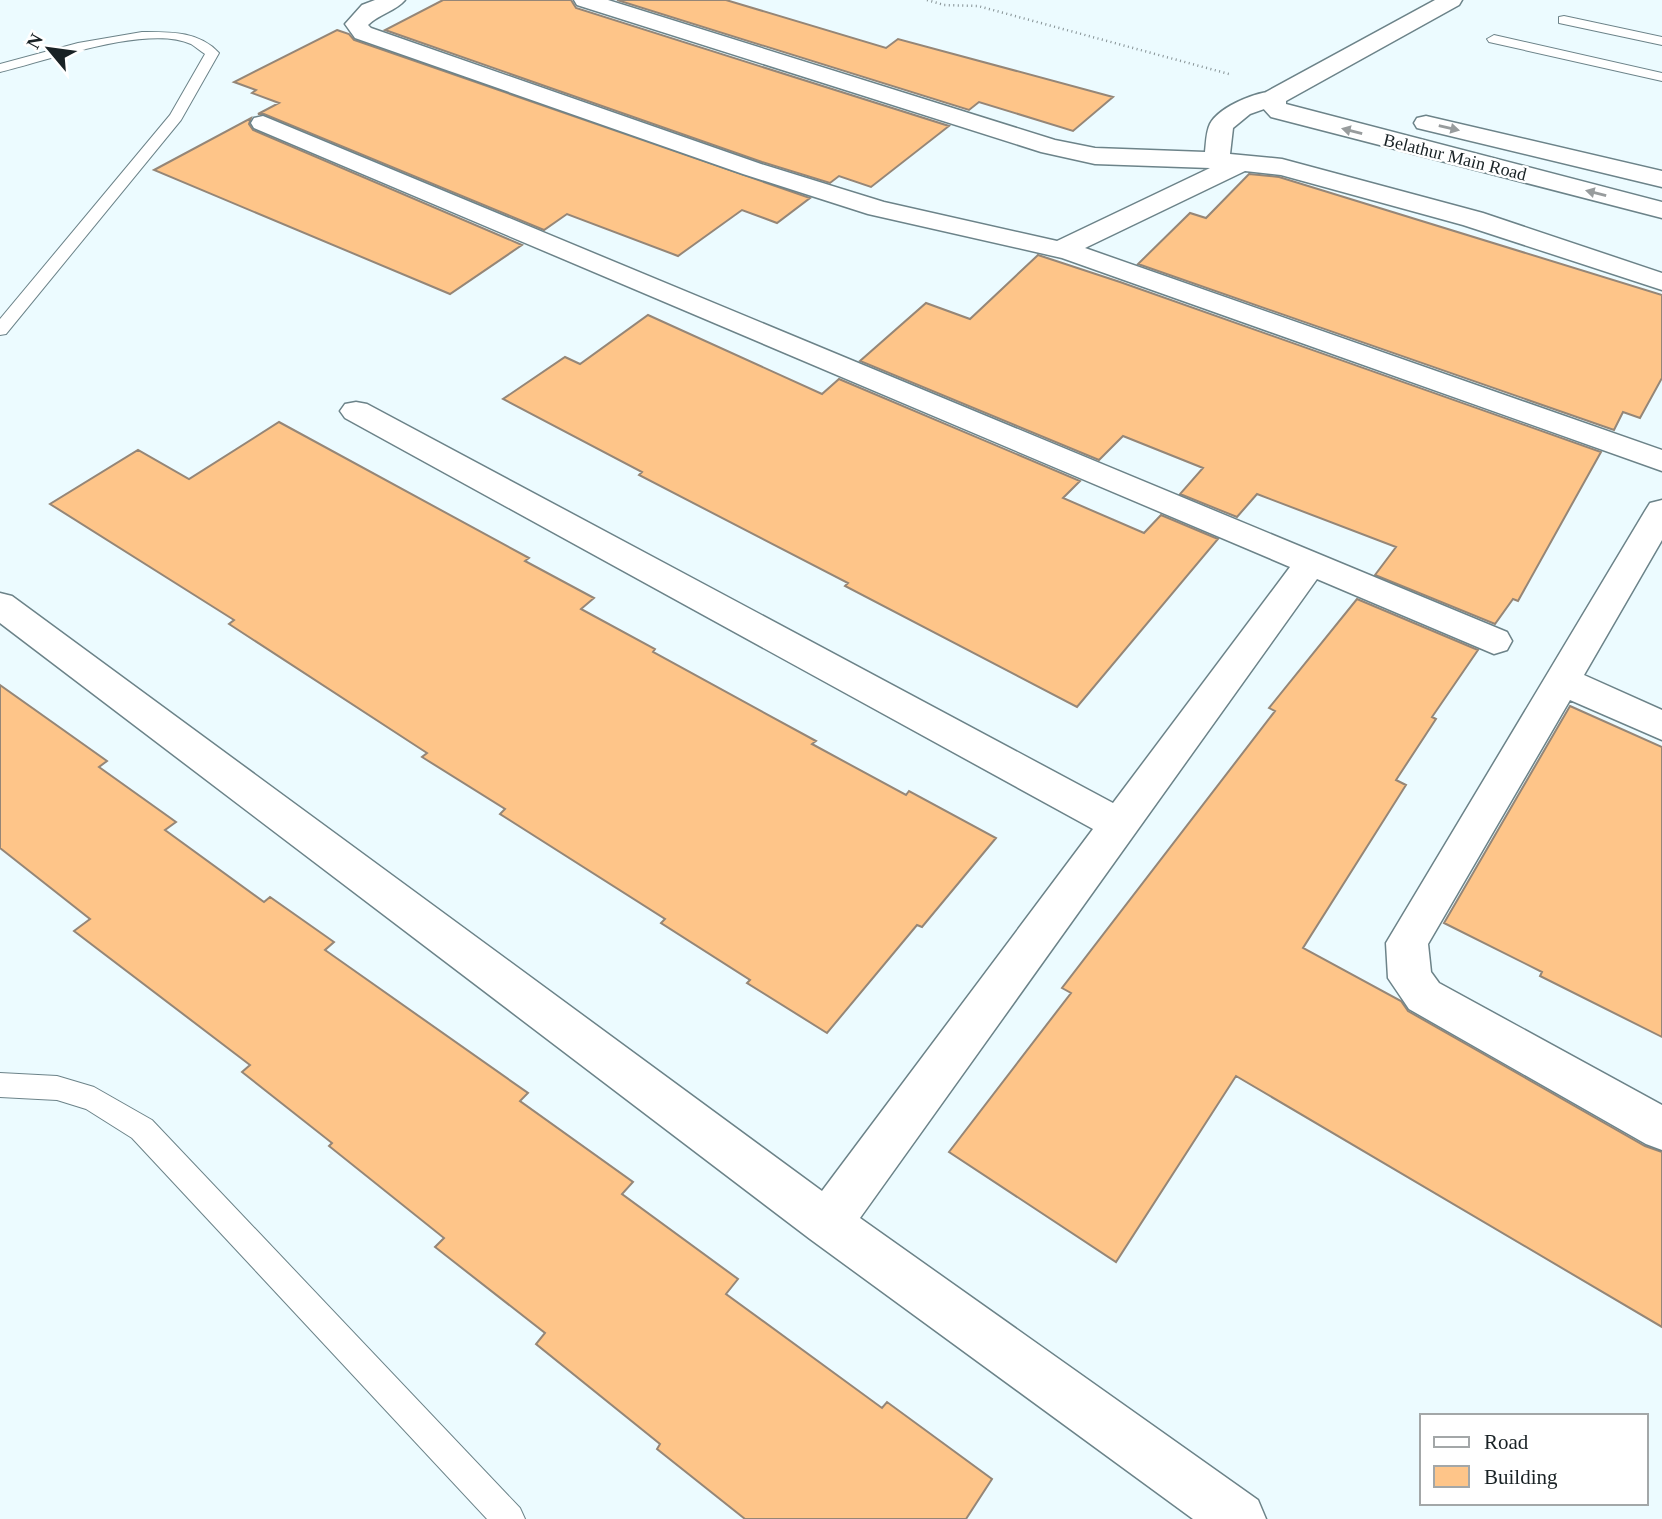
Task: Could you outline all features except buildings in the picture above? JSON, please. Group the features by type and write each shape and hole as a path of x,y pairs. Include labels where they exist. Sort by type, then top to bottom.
{"street":[{"path":"394,0 362,16 356,24 357,28 363,33 752,169 877,208 1061,248 1662,461"},
{"path":"585,0 1050,147 1095,156 1230,161 1319,176 1473,219 1662,282"},
{"path":"1230,161 1221,126 1241,109 1282,93 1451,0"},
{"path":"1282,93 1328,99"},
{"name":"Belathur Main Road","path":"1282,93 1273,106 1280,112 1662,210"},
{"name":"Belathur Main Road","path":"1408,118 1662,179"},
{"path":"263,122 1494,641"},
{"path":"1061,248 1230,161"},
{"path":"356,411 1119,825"},
{"path":"1662,511 1407,943 1410,978 1424,996 1662,1129"},
{"path":"827,1223 1311,563"},
{"path":"0,605 827,1223 1239,1519"},
{"path":"1568,671 1662,699"},
{"path":"1568,671 1662,726"}],"lane":[{"path":"1564,20 1662,41"},
{"path":"0,68 104,41 161,35 202,43 212,53 176,117 0,330"},
{"path":"1494,40 1662,77"},
{"path":"0,1085 57,1088 94,1099 142,1129 509,1519"}],"path":[{"path":"928,0 944,5 978,6 1282,93"}]}
